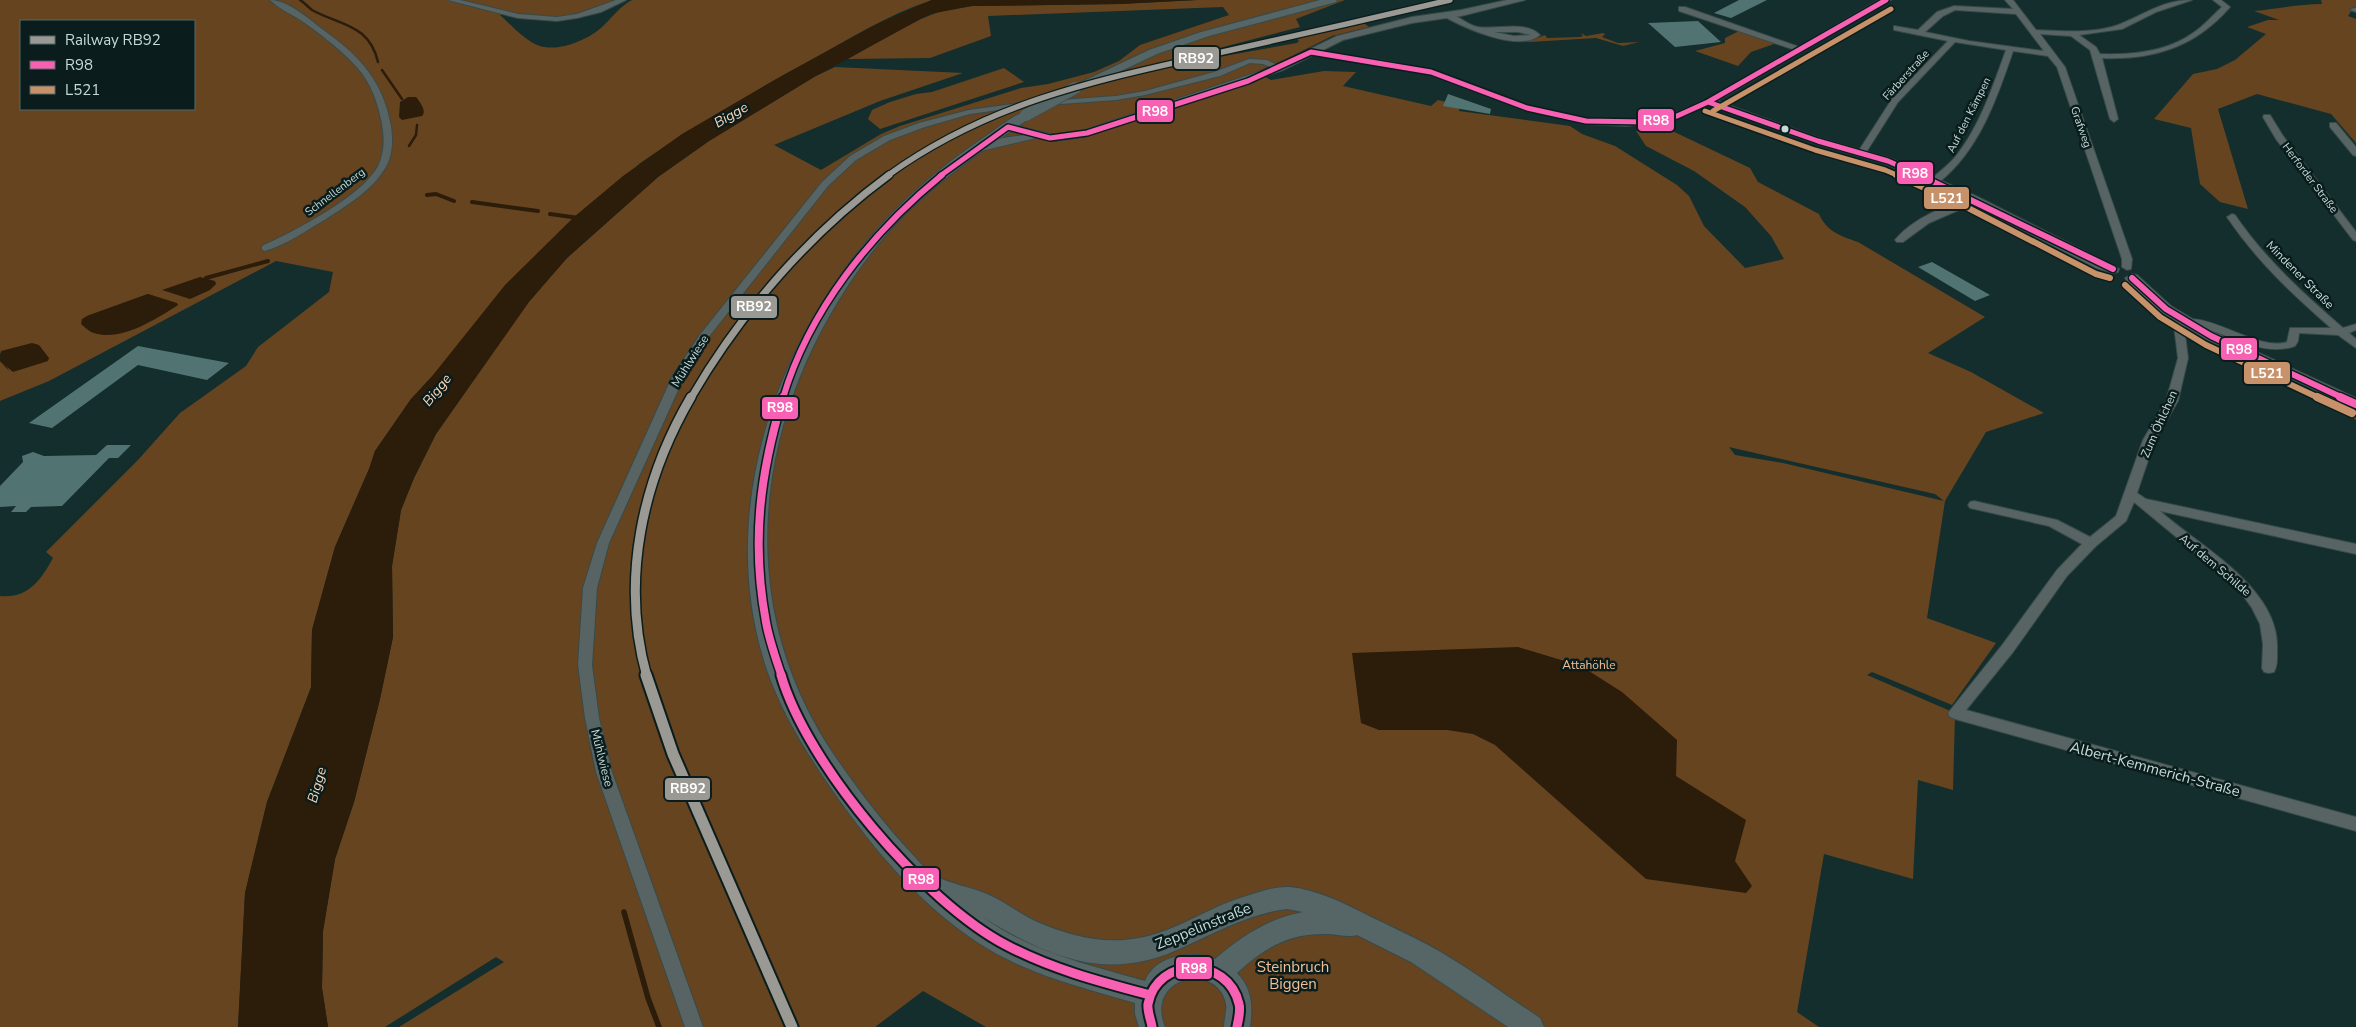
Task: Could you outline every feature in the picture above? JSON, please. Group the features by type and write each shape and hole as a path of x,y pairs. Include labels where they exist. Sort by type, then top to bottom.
{"main road":[{"path":"1150,995 1104,982 1034,958 987,935 923,882 883,840 817,751 795,711 777,667 766,630 758,584 757,500 779,405 810,335 831,298 864,251 923,190 1026,115 1062,95 1153,52 1239,23 1332,0"},
{"name":"Zeppelinstraße","path":"923,882 982,903 1025,929 1084,950 1109,954 1147,949 1168,942 1246,907 1269,900 1287,898 1331,909 1420,954 1531,1027"},
{"name":"Zeppelinstraße","path":"1219,972 1258,940 1285,928 1315,922 1340,922 1370,930"},
{"path":"1152,1027 1148,1009 1150,995 1156,984 1165,975 1179,968 1194,965 1208,967 1219,972 1230,981 1237,993 1241,1013 1237,1027"}],"street":[{"name":"Schnellenberg","path":"265,248 291,236 361,189 379,172 388,153 388,136 375,86 362,68 335,44 274,0"},
{"path":"452,0 516,16 549,20 592,14 622,0"},
{"path":"1008,128 1056,138 1091,132 1279,68 1328,43 1353,34 1412,20 1448,15 1520,0"},
{"path":"1311,52 1429,71 1531,109 1589,121 1626,123 1667,119 1708,102 1886,0"},
{"name":"Grafweg","path":"2009,0 2061,67 2127,259 2129,272"},
{"path":"2035,32 2073,34 2119,27 2153,10 2188,0"},
{"path":"2097,56 2134,56 2190,39 2226,7 2217,0"},
{"name":"Färberstraße","path":"1919,33 1940,14 1954,8 2018,12"},
{"path":"1682,9 1801,49"},
{"path":"1448,15 1476,29 1527,39 1535,36 1535,33 1530,30 1493,31 1476,29"},
{"path":"1897,28 2010,50 2052,54"},
{"path":"1511,37 1503,33 1515,29"},
{"path":"2073,34 2093,49 2097,56 2114,119"},
{"name":"Färberstraße","path":"1862,152 1894,101 1953,40"},
{"name":"Auf den Kämpen","path":"1935,181 1954,166 1966,149 1999,82 2010,50"},
{"name":"Mühlwiese","path":"694,1027 604,772 592,718 585,665 590,588 603,543 678,377 703,338 825,184 853,158 887,138 922,125 969,112 1019,105 1116,98 1145,93 1217,74 1249,61 1264,62 1279,68"},
{"path":"1708,102 1818,141 1862,152 1935,181 2101,265 2113,269 2121,276 2129,272 2156,301 2186,322 2247,354 2356,404"},
{"name":"Herforder Straße","path":"2267,117 2279,137 2356,238"},
{"path":"2333,125 2356,153"},
{"path":"977,149 1004,141 1041,136"},
{"path":"1900,240 1908,232 1944,212 1974,200"},
{"name":"Mindener Straße","path":"2232,217 2242,232 2273,268 2356,345"},
{"path":"2186,322 2213,327 2258,345 2274,347 2290,344 2293,341 2294,330 2341,332 2356,327"},
{"name":"Zum Öhlchen","path":"1954,713 2008,648 2062,573 2091,543 2122,518 2149,440 2172,400 2183,358 2179,326 2186,322"},
{"name":"Auf dem Schilde","path":"2131,495 2144,502 2169,526 2249,591 2267,621 2272,652 2270,668"},
{"name":"Auf dem Schilde","path":"2144,502 2356,549"},
{"path":"1974,505 2053,523 2091,543"},
{"name":"Albert-Kemmerich-Straße","path":"1954,713 2356,824"}],"green space":[{"path":"0,0 615,0 591,10 566,17 547,18 512,13 500,15 529,41 540,46 556,47 572,44 588,37 632,0 932,0 885,20 787,73 702,123 639,164 411,399 375,451 335,547 312,630 311,687 267,802 245,893 238,1027 0,1027 0,596 18,594 32,586 44,574 53,558 46,552 138,460 180,413 246,366 258,347 329,292 333,272 276,261 49,381 0,401 0,361 9,371 0,352","holes":["148,294 178,305 135,328 87,316"]},
{"path":"1197,0 1345,0 1296,19 1300,27 1170,61 1173,65 1297,43 1299,41 1297,39 1364,23 1369,27 1332,36 1256,72 1271,80 1324,71 1356,72 1343,86 1431,106 1438,100 1460,105 1459,111 1570,126 1582,134 1615,146 1677,185 1689,196 1704,226 1745,268 1784,259 1771,236 1745,207 1694,171 1646,146 1636,131 1664,127 1750,168 1758,182 1819,214 1830,229 1858,242 1985,317 1928,353 1971,372 2044,413 1986,432 1945,501 1927,618 1996,643 1952,705 1872,672 1867,675 1955,713 1953,790 1918,780 1913,879 1824,854 1797,1012 1819,1027 986,1027 923,991 875,1027 399,1027 504,962 496,957 385,1027 328,1027 322,988 323,931 335,859 354,802 380,699 393,637 392,566 401,510 414,478 436,434 528,302 567,258 658,177 709,141 814,77 835,67 963,73 880,101 774,145 821,170 881,134 900,126 1021,88 1048,84 1094,72 1119,61 1140,45 1229,15 1223,7 988,16 991,36 930,58 848,59 913,22 944,10 972,6 1120,4","holes":["1729,447 1935,494 1944,501 1783,463 1735,455"]},
{"path":"2321,0 2356,0 2356,8 2353,8 2348,16 2356,19 2356,143 2331,114 2257,94 2218,109 2248,209 2220,202 2200,184 2191,128 2154,119 2193,74 2217,69 2235,60 2266,34 2247,27 2268,20 2279,20 2254,11 2322,4"},
{"path":"1739,31 1777,43 1751,52 1738,66 1695,51 1725,43 1725,38"},
{"path":"1581,33 1586,36 1603,33 1605,34 1602,37 1618,43 1639,42 1623,46 1596,38 1530,42 1518,40 1532,40 1545,35 1547,38 1580,37 1583,36"},
{"path":"1004,68 1024,82 880,129 868,119 872,110 890,102 916,94 932,92"},
{"path":"2324,395 2356,409 2356,420 2331,405"}],"water":[{"name":"Bigge","path":"932,0 1197,0 1120,4 972,6 930,14 814,77 709,141 658,177 567,258 529,302 436,434 414,478 401,510 392,566 393,637 380,699 354,802 335,859 323,931 322,988 328,1027 238,1027 245,893 267,802 311,688 312,630 335,547 375,451 411,399 433,375 505,285 574,217 623,176 682,134 778,78 877,24"},
{"path":"408,97 416,97 424,112 422,116 402,120 399,117 400,102"},
{"path":"200,277 215,281 216,284 210,290 190,299 162,290"},
{"path":"148,294 177,303 178,305 159,317 127,332 104,335 89,331 81,324 82,319 87,316"},
{"path":"32,343 39,345 49,358 48,361 13,372 0,361 1,351"},
{"path":"1518,647 1581,666 1622,692 1677,740 1676,776 1746,820 1735,861 1752,886 1746,893 1646,879 1495,745 1473,734 1447,730 1379,730 1361,723 1352,653"}],"building":[{"path":"1739,0 1767,0 1731,18 1714,13"},
{"path":"1698,21 1721,42 1675,47 1648,23"},
{"path":"1448,94 1491,109 1490,114 1443,106"},
{"path":"1932,262 1990,295 1975,301 1918,267"},
{"path":"138,346 229,363 207,380 138,365 52,428 29,423"},
{"path":"107,445 131,445 118,458 109,458 62,506 31,507 26,512 11,512 16,506 0,507 0,486 23,462 22,456 33,452 44,456 96,455"}],"waterway":[{"path":"300,0 312,10 361,33 374,50 378,62"},
{"path":"382,70 402,99"},
{"path":"409,146 416,135 417,125"},
{"path":"427,195 436,194 454,201"},
{"path":"472,202 538,211"},
{"path":"550,214 579,218"},
{"path":"206,278 268,261"},
{"path":"624,912 648,998 659,1027"}],"rail line":[{"name":"RB92","path":"792,1027 663,728 646,674 636,618 635,581 644,509 668,441 684,408 703,377 745,317 769,288 794,260 847,208 906,163 937,143 968,127 1031,101 1097,81 1450,0"}],"transit line":[{"name":"R98","path":"1150,995 1066,971 1026,955 988,935 950,907 912,872 863,814 821,755 789,696 766,623 758,563 759,503 769,444 786,387 810,332 841,281 879,234 924,190 957,163 1008,127 1050,138 1087,133 1248,81 1311,52 1431,72 1527,108 1586,121 1646,122 1677,116 1708,102 1886,0"},
{"name":"L521","path":"1713,111 1891,9"},
{"name":"R98","path":"1708,102 1818,141 1888,161 1974,200 2101,265 2113,269"},
{"name":"L521","path":"1705,111 1815,150 1885,170 1970,209 2096,274 2110,278"},
{"name":"R98","path":"2132,278 2166,309 2211,336 2356,404"},
{"name":"L521","path":"2125,285 2160,317 2206,345 2352,413"},
{"name":"R98","path":"1152,1027 1148,1006 1153,989 1165,976 1181,969 1199,967 1217,972 1231,984 1239,1004 1237,1027"}],"park label":[{"name":"Attahöhle","path":"1589,665"},
{"name":"Steinbruch Biggen","path":"1293,976"}]}
